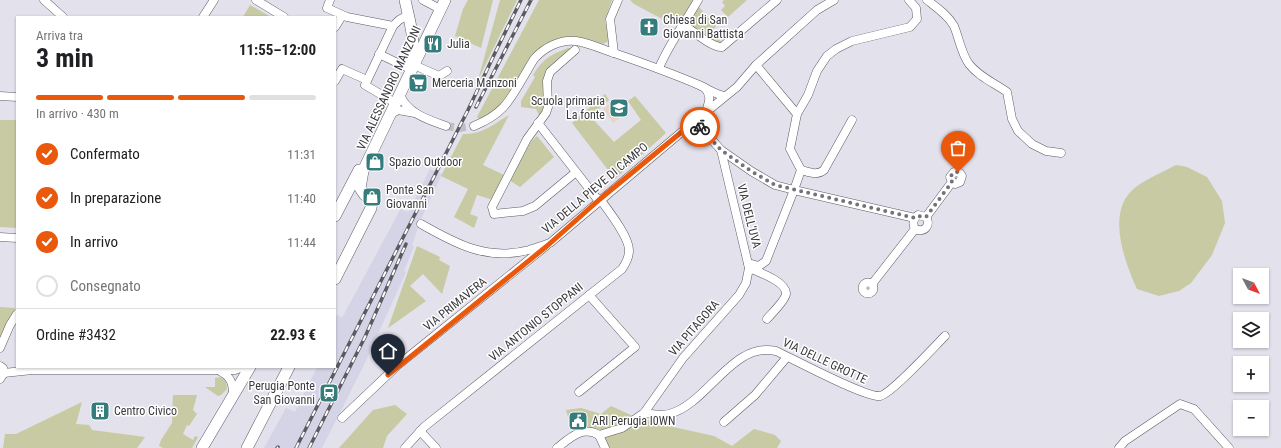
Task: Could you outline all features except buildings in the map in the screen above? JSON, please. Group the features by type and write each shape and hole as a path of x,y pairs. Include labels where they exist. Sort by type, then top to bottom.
{"main road":[{"name":"VIA ALESSANDRO MANZONI","path":"357,190 363,171 391,114 411,66 413,50 406,0"},
{"name":"VIA ALESSANDRO MANZONI","path":"336,214 392,101 429,34 442,4"},
{"path":"411,30 419,36 429,34"},
{"path":"341,205 357,190 358,172"},
{"path":"336,277 372,208 372,201 357,190"},
{"path":"202,448 249,368"},
{"path":"247,448 288,368"}],"street":[{"path":"44,0 62,16"},
{"path":"204,16 214,0"},
{"path":"256,0 282,16"},
{"path":"330,0 327,8 342,16 393,26"},
{"path":"423,0 442,4"},
{"path":"614,53 610,19 618,0"},
{"path":"659,68 667,49 684,25 698,0"},
{"path":"684,25 712,44 722,47 776,0"},
{"name":"VIA DELLA PIEVE DI CAMPO","path":"422,224 467,248 484,252 509,253 529,250 550,243 599,199 724,96 737,87 756,65 817,10 834,0"},
{"path":"852,120 829,163 821,173 815,174 801,170 790,149 796,114 808,95 820,65 827,56 836,49 852,41 910,27 917,19 916,8 909,0"},
{"path":"927,0 946,16 953,25 969,64 979,73 1007,92 1012,119 1018,131 1032,144 1046,151 1061,153"},
{"path":"336,25 342,16"},
{"path":"379,54 393,26 399,20 408,16"},
{"path":"474,126 488,120 501,111 510,100 535,58 545,49 559,42 575,41 614,53 659,68 704,87 716,94 724,96"},
{"path":"575,50 550,72 547,81 548,107 527,139 492,207 494,214 523,211 535,206 576,172"},
{"name":"VIA ALESSANDRO MANZONI","path":"392,101 366,83 379,54 411,66"},
{"path":"756,65 796,114"},
{"path":"411,66 439,76 448,71"},
{"path":"336,79 342,68 366,83"},
{"path":"704,87 709,94 710,99 706,112"},
{"path":"400,94 404,102 416,113 431,121 446,126"},
{"path":"0,96 16,97"},
{"path":"391,114 398,110 416,113"},
{"name":"VIA DELL'UVA","path":"695,121 721,150 751,171 775,185 794,190 766,261 760,266 749,266 721,150"},
{"path":"538,124 599,199"},
{"path":"801,170 794,190 915,218 918,216 926,217"},
{"path":"926,217 952,182"},
{"name":"VIA ANTONIO STOPPANI","path":"405,448 420,431 622,269 628,260 630,250 627,240 599,199"},
{"path":"915,218 913,221 913,226 919,231 927,228 928,220 926,217"},
{"path":"872,284 916,229"},
{"path":"0,237 16,238"},
{"name":"VIA PRIMAVERA","path":"342,418 398,365 550,243"},
{"path":"749,266 784,287 786,293 784,299 767,319"},
{"name":"VIA PITAGORA","path":"599,435 622,428 644,413 683,358 739,295 746,283 749,266"},
{"path":"579,392 635,347 589,295"},
{"path":"0,348 10,325 16,316"},
{"name":"VIA DELLE GROTTE","path":"644,413 655,415 668,414 684,408 734,364 749,354 758,350 766,349 776,351 864,393 880,396 892,389 945,336"},
{"path":"724,422 755,396 787,357"},
{"path":"1,373 32,370 236,370 241,368"},
{"path":"220,370 226,374 232,382 233,396"},
{"path":"1119,448 1124,442 1180,404 1194,409 1229,448"},
{"path":"420,431 436,448"},
{"path":"557,448 575,434 584,431 590,431 599,435 605,448"}],"shaded area":[{"name":"Scuola primaria La fonte","path":"617,98 628,112 621,117 610,103"},
{"path":"609,104 620,118 613,123 603,108"},
{"path":"430,169 442,174 421,219 412,245 414,246 404,271 406,272 364,365 322,448 264,448 286,408 295,412 317,368 336,368 336,316 342,318 400,210 409,211"}],"green space":[{"path":"468,0 493,0 481,48 455,36 463,9"},
{"path":"500,0 517,0 478,80"},
{"path":"539,0 612,0 605,20 609,41 603,44 575,37 532,56 511,92 496,110 484,118 479,119 477,117"},
{"path":"630,0 693,0 683,21 666,21 634,4"},
{"path":"724,0 747,0 728,17 721,10 725,6 722,2"},
{"path":"250,5 269,16 244,16"},
{"path":"698,6 716,26 712,31 723,44 716,45 687,24"},
{"path":"568,48 572,48 548,70 546,105 540,117 536,109 521,107 521,101 535,77 533,75 544,61 552,55"},
{"path":"605,94 609,100 590,116 614,142 641,120 628,101 635,96 666,133 615,179 572,123"},
{"path":"509,115 483,165 504,175 493,200 477,195 470,214 478,217 474,228 454,217 468,189 441,176 463,134 482,131"},
{"path":"0,120 16,120 16,228 0,227"},
{"path":"537,136 554,157 520,187 509,180 530,143"},
{"path":"1176,165 1187,167 1207,177 1222,201 1225,223 1212,255 1191,283 1179,291 1159,296 1137,289 1123,250 1119,222 1121,209 1127,197 1136,187"},
{"path":"417,246 440,257 439,260 450,266 442,294 423,274 410,286 426,301 388,328"},
{"path":"0,307 15,308 0,338"},
{"path":"221,377 226,382 227,389 218,396 205,387 215,387 215,378"},
{"path":"173,395 197,395 193,410 197,414 189,426 187,425 183,434 193,440 195,436 198,437 192,448 163,448 159,446 161,440 172,423"},
{"path":"82,402 76,424 89,425 92,430 145,437 137,448 3,448 5,434 16,434"},
{"path":"395,405 407,414 387,436 383,448 339,448 373,410"},
{"path":"611,406 642,420 659,421 673,427 714,436 732,446 754,429 775,435 781,441 777,448 607,448 598,429 584,427 572,430 566,410 581,408 601,414"}],"tunnel":[{"path":"446,126 459,128 474,126"}],"railway":[{"path":"296,448 468,110 521,0"},
{"path":"476,107 531,0"},
{"path":"309,448 365,337 406,244"}],"way so far":[{"path":"700,127 721,150 751,171 775,185 915,218 922,215 926,217 952,182 950,180 951,174 958,172"}],"place":[{"name":"Chiesa di San Giovanni Battista","path":"649,27"},
{"name":"Julia","path":"433,44"},
{"name":"Merceria Manzoni","path":"418,83"},
{"name":"Scuola primaria La fonte","path":"619,108"},
{"name":"Spazio Outdoor","path":"375,162"},
{"name":"Ponte San Giovanni","path":"372,197"},
{"name":"Perugia Ponte San Giovanni","path":"329,393"},
{"name":"Centro Civico","path":"100,411"},
{"name":"ARI Perugia I0WN","path":"578,421"}],"route":[{"path":"388,375 398,365 547,246 600,199 695,121 700,127"}]}
